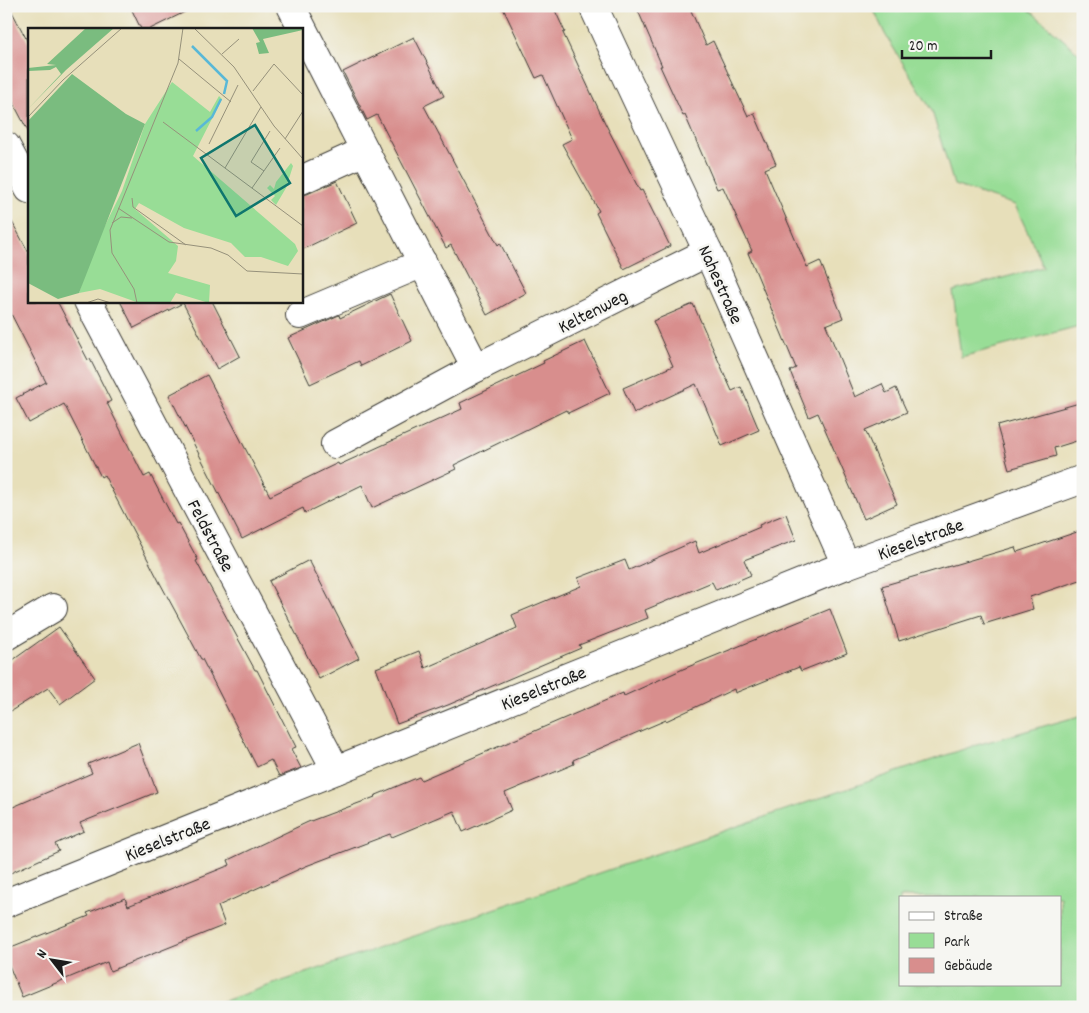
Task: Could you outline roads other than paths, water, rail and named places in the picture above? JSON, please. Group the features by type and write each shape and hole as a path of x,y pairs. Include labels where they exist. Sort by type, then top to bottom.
{"street":[{"name":"Nahestraße","path":"593,6 708,252 846,565"},
{"path":"302,29 476,368"},
{"path":"6,146 28,186"},
{"path":"302,180 365,151"},
{"name":"Keltenweg","path":"335,444 476,368 708,252"},
{"path":"300,315 423,263"},
{"name":"Feldstraße","path":"89,302 336,770"},
{"name":"Kieselstraße","path":"6,903 846,565 1083,479"},
{"path":"6,636 54,608"}]}
